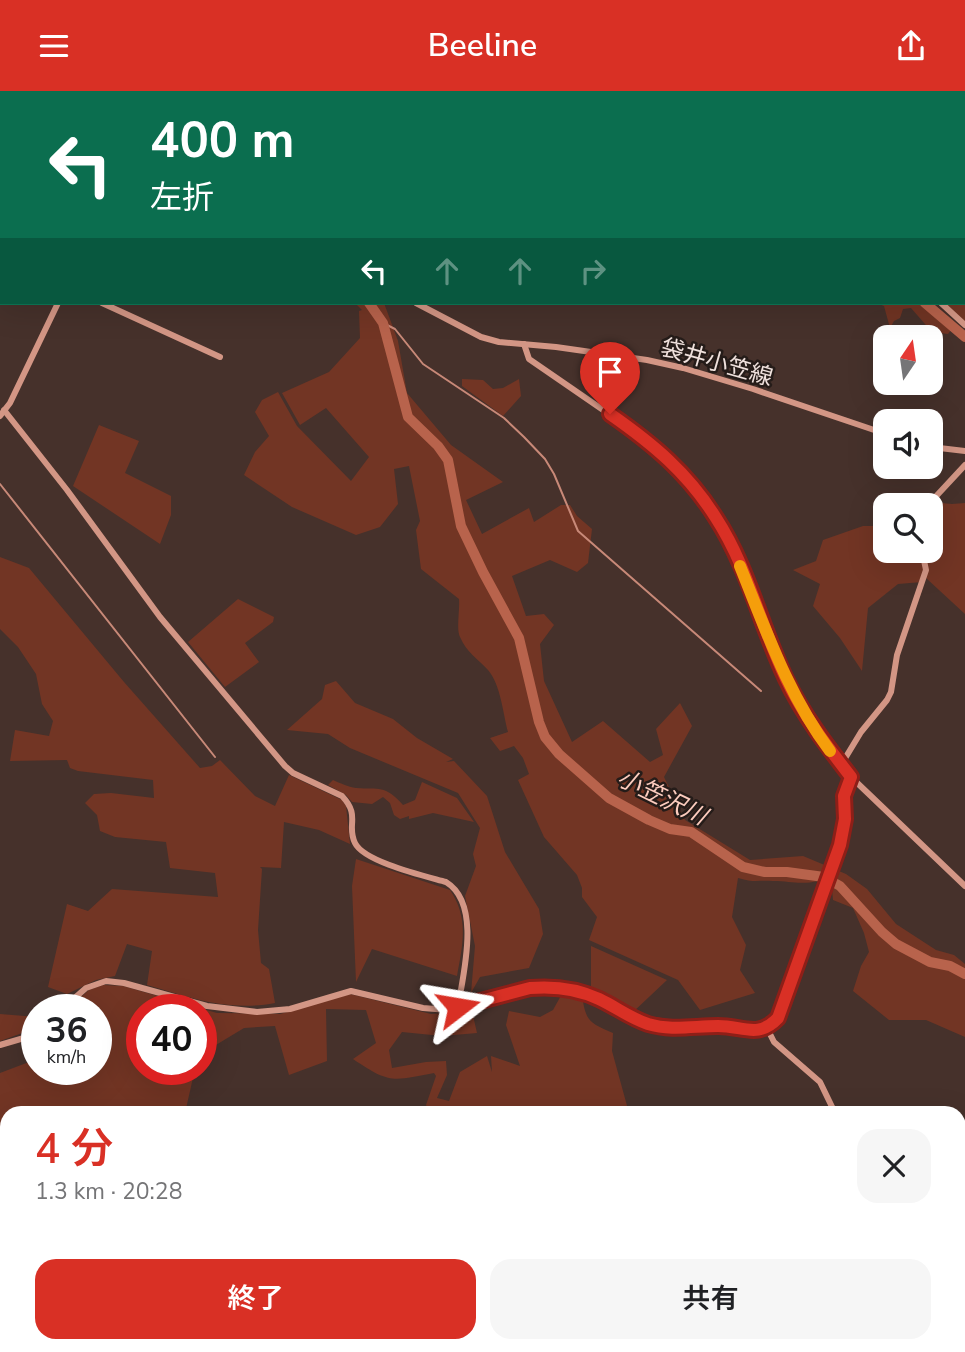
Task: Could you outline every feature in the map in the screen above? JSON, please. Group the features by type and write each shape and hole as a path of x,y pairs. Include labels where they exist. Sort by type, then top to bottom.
{"street":[{"path":"57,305 22,380 2,413 160,617 285,766 293,773 342,796 347,802 353,817 353,837 359,849 381,861 454,887 462,904 468,935 458,1007"},
{"path":"106,305 220,356"},
{"name":"袋井小笠線","path":"420,305 481,337 647,360 683,368 873,430"},
{"path":"943,305 965,325"},
{"path":"524,344 529,359 654,445 687,478 706,503 734,550 786,679 812,725 851,777 965,886"},
{"path":"943,448 965,451"},
{"path":"939,493 965,465"},
{"path":"841,765 861,732 891,692 897,655 926,570 925,563"},
{"path":"79,994 86,988 106,981 124,982 207,1006 237,1010 290,1009 351,991 435,1010 542,987 575,990 599,999 632,1018 660,1027 718,1026 759,1031 778,1018 834,863 842,836 844,796 851,777"},
{"path":"767,1028 774,1042 820,1082 832,1106"},
{"path":"0,1045 21,1039"}],"shaded area":[{"path":"357,305 385,305 398,341 407,393 451,445 503,482 466,500 482,534 529,508 534,522 561,505 570,505 577,516 592,529 588,563 577,572 550,560 512,576 526,616 544,614 554,625 540,644 544,681 572,742 603,721 650,762 663,755 656,729 680,703 692,726 664,777 685,820 750,860 803,856 846,874 867,889 896,924 936,950 954,955 965,964 965,1037 926,1020 889,1020 853,991 869,952 864,933 853,908 833,900 832,890 819,881 800,883 738,878 732,917 746,945 740,970 755,993 700,1010 678,980 589,940 597,917 582,897 577,875 544,837 518,780 529,774 523,758 514,746 500,751 490,738 508,732 501,700 492,676 460,637 459,599 421,569 416,530 420,521 409,466 394,469 398,504 380,527 356,535 292,507 244,475 255,452 269,436 255,412 262,400 278,392 297,426 351,481 369,457 326,408 300,425 282,393 329,372 360,338 359,311 362,310"},
{"path":"881,305 926,305 951,330 948,334 943,333 943,325 926,325 911,308 903,309 900,318 889,325 884,306"},
{"path":"943,305 965,305 965,324"},
{"path":"462,379 483,380 493,389 503,388 519,379 521,396 503,416 462,386"},
{"path":"99,425 139,441 125,473 171,496 171,515 160,544 73,486"},
{"path":"943,503 965,503 965,614 926,578 922,582 898,584 868,608 862,671 840,638 813,606 820,584 793,570 816,561 823,540 863,526 873,526 873,563 943,563"},
{"path":"0,557 29,568 200,768 212,766 220,760 255,796 275,806 289,775 342,800 346,806 350,844 319,830 284,822 281,868 260,867 258,930 261,963 269,969 275,1003 226,1005 217,1003 217,994 178,994 147,985 152,951 127,944 115,976 96,980 67,994 48,987 67,904 88,911 112,889 218,897 215,873 170,868 166,842 115,837 100,831 97,815 85,803 94,794 111,793 154,798 153,780 78,771 70,768 67,760 10,761 15,730 49,736 53,721 42,704 36,674 18,647 0,629"},
{"path":"238,599 274,617 273,622 245,643 259,662 225,687 188,642"},
{"path":"336,681 355,703 393,719 417,738 453,759 446,762 454,761 487,796 505,852 539,909 543,934 529,968 480,977 471,993 475,946 465,896 476,866 473,854 480,828 458,793 350,748 328,734 287,730 322,699 325,685"},
{"path":"333,780 353,787 386,791 403,805 415,800 422,782 457,798 474,822 433,813 400,819 394,815 390,803 383,797 372,804 352,802 346,795 328,785"},
{"path":"356,859 450,890 460,911 463,931 457,976 372,949 356,982 352,886"},
{"path":"591,946 667,980 632,1013 614,1000 591,991"},
{"path":"103,985 123,986 151,994 126,994 126,1085 191,1085 187,1106 0,1106 0,1073 21,1065 21,1085 112,1085 112,994 84,994"},
{"path":"563,992 582,996 590,1020 613,1033 612,1051 627,1106 427,1106 436,1076 434,1073 400,1079 384,1077 353,1059 376,1043 366,1010 326,1009 327,1061 289,1075 275,1026 244,1028 217,1044 217,1013 280,1014 350,994 431,1014 472,1011 477,1033 442,1036 402,1032 389,1050 392,1068 446,1061 447,1075 437,1098 449,1101 460,1072 487,1056 492,1072 491,1056 520,1066 506,1025 509,1011 540,1017 553,1010"},
{"path":"0,1014 21,1016 21,1034 0,1041"}],"waterway":[{"name":"小笠沢川","path":"370,305 383,323 408,417 438,446 448,460 461,526 519,638 539,722 545,737 559,754 609,798 670,829 691,832 743,867 765,872 824,877 840,886 896,944 930,962 950,966 965,974"},
{"path":"927,305 965,337"},
{"path":"383,323 395,329 423,364 504,418 524,437 545,459 554,474 578,531 761,691"},
{"path":"0,484 215,757"}],"slow traffic":[{"path":"740,566 786,679 830,751"}],"route":[{"path":"458,1007 542,987 575,990 599,999 632,1018 660,1027 718,1026 759,1031 767,1028 778,1018 840,845 845,819 844,796 851,777 812,725 786,679 725,532 687,478 654,445 610,414"}]}
